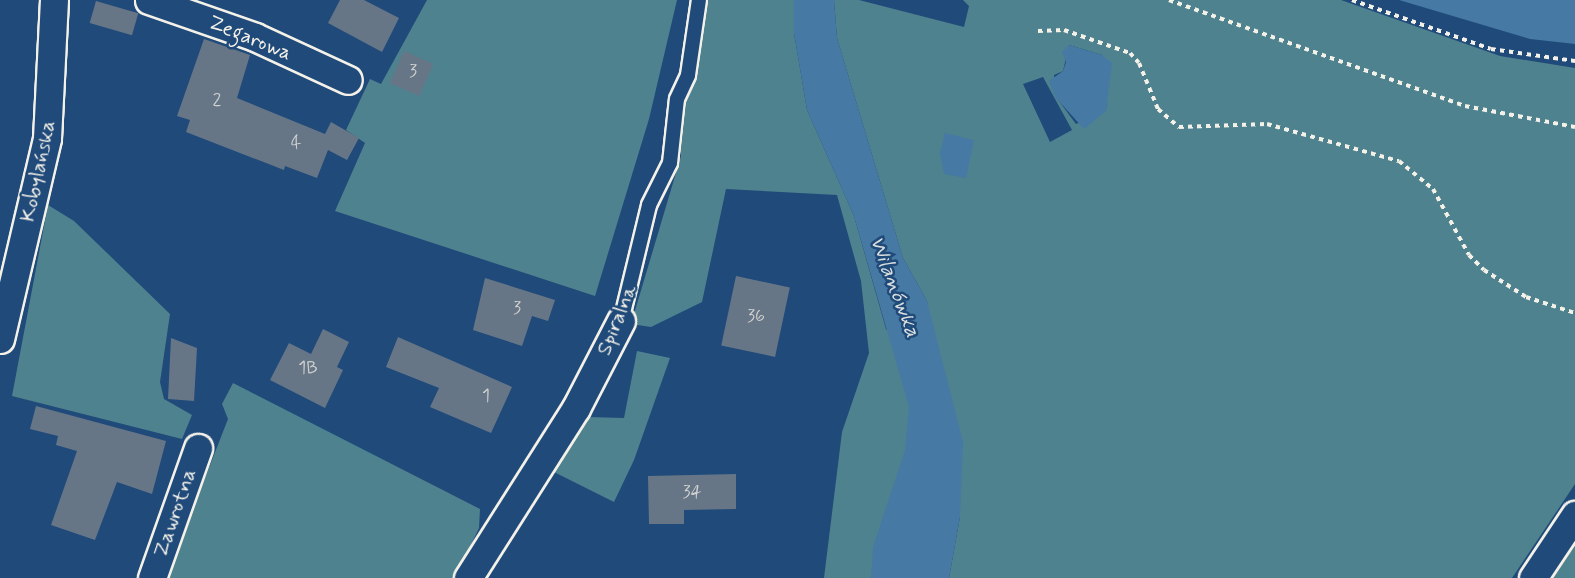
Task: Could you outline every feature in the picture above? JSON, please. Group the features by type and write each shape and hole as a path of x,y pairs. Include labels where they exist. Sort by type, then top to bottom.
{"street":[{"name":"Kobylańska","path":"0,339 47,138 54,0"},
{"name":"Zegarowa","path":"149,0 255,37 348,80"},
{"name":"Spiralna","path":"468,578 576,408 621,321"},
{"name":"Zawrotna","path":"152,578 198,448"},
{"path":"1533,578 1575,515"}],"lane":[{"name":"Spiralna","path":"621,321 649,205 670,163 677,99 688,75 699,0"}],"path":[{"path":"1169,0 1466,106 1575,127"},
{"path":"1352,0 1491,49 1575,61"},
{"path":"1038,31 1064,30 1130,53 1139,63 1158,109 1179,127 1267,124 1399,161 1433,189 1469,255 1484,270 1526,297 1575,313"}],"green space":[{"path":"427,0 677,0 649,119 595,296 335,211 365,143 346,130 370,79 381,84"},
{"path":"708,0 794,0 794,33 807,110 854,216 886,329 911,354 919,383 902,578 824,578 842,432 869,353 861,281 837,195 726,189 702,302 651,327 631,324 681,156 680,102 698,68"},
{"path":"834,0 859,0 964,27 969,6 963,0 1341,0 1500,56 1575,68 1575,484 1512,578 949,578 960,517 927,301 903,258 837,38","holes":["1069,45 1102,55 1107,92 1106,111 1076,124 1056,97 1054,75 1063,71","1043,77 1072,130 1050,142 1023,84"]},
{"path":"48,205 74,221 170,314 160,382 164,399 192,415 182,439 12,396"},
{"path":"637,351 670,358 634,460 614,502 554,472 587,417 624,418"},
{"path":"233,383 480,509 479,528 455,578 166,578 228,419 222,404"},
{"path":"1575,541 1575,578 1553,578"}],"water":[{"name":"Wilanówka","path":"794,0 834,0 837,38 903,258 927,301 963,442 960,517 949,578 871,578 873,547 905,450 909,407 854,216 807,110 794,33"},
{"path":"1399,0 1575,0 1575,44 1530,39"},
{"path":"1069,45 1102,55 1112,63 1106,111 1084,129 1056,98 1049,81 1063,71 1066,62 1062,52"},
{"path":"945,133 974,140 966,178 944,174 940,154"}],"building":[{"path":"340,0 364,0 399,18 382,52 328,23"},
{"path":"96,1 138,13 132,35 90,23"},
{"path":"204,39 250,55 237,98 325,134 331,122 359,138 347,160 328,150 317,178 285,166 284,170 186,132 190,120 177,116"},
{"path":"404,51 433,64 419,96 390,83"},
{"path":"736,276 790,287 775,357 721,345"},
{"path":"485,278 555,300 548,321 532,316 522,346 473,330"},
{"path":"323,329 349,342 337,367 343,370 325,408 270,380 289,343 311,354"},
{"path":"398,337 512,387 491,433 430,407 439,388 386,367"},
{"path":"171,338 197,348 194,401 168,399"},
{"path":"36,406 166,441 152,494 117,482 95,540 51,525 77,451 56,445 58,436 30,429"},
{"path":"736,474 736,509 684,510 684,524 649,524 648,476"}]}
